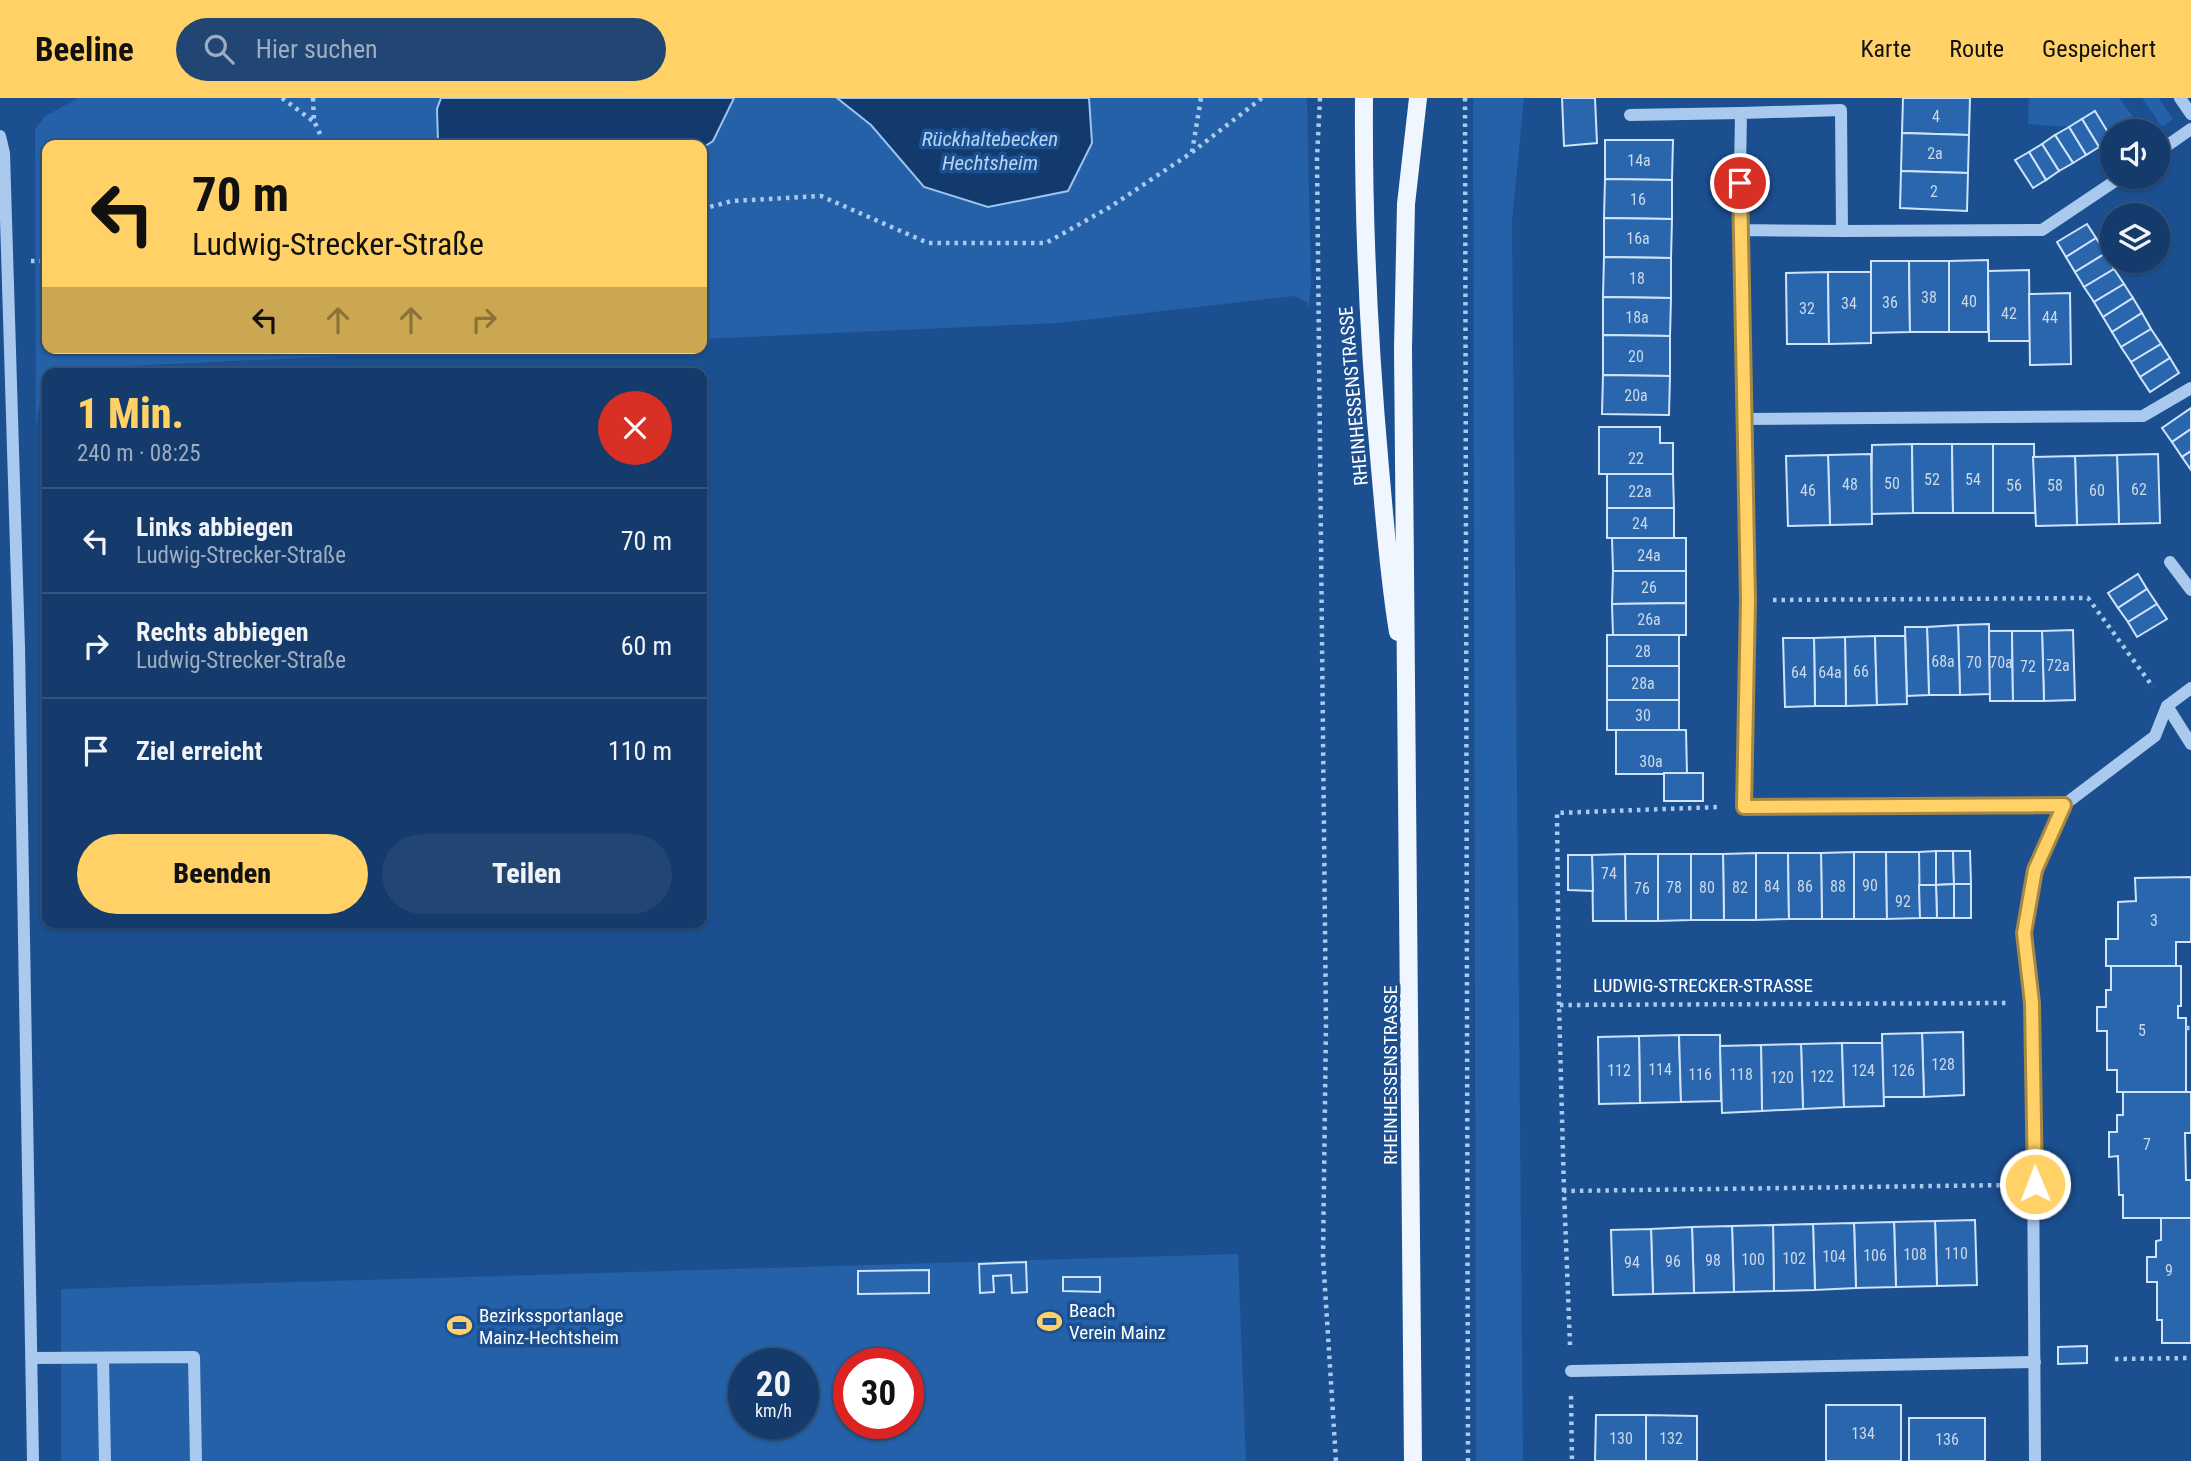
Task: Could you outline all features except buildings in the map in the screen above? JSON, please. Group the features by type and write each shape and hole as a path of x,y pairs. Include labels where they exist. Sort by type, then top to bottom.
{"main road":[{"name":"RHEINHESSENSTRASSE","path":"1364,98 1363,195 1367,332 1391,586 1408,690"},
{"name":"RHEINHESSENSTRASSE","path":"1413,1461 1403,348 1406,204 1418,98"}],"street":[{"path":"2180,98 2191,114"},
{"path":"1630,116 1841,110 1842,231"},
{"path":"1741,113 1739,230 1748,600 1744,807 2064,805"},
{"path":"2170,144 2191,129"},
{"path":"0,136 4,153 18,633 33,1461"},
{"path":"1739,230 2042,230 2103,189"},
{"path":"1742,419 2143,416 2191,388"},
{"path":"2171,562 2191,590"},
{"path":"2035,1461 2032,1003 2024,933 2035,870 2064,805 2155,736 2167,706 2191,688"},
{"path":"2167,706 2191,744"},
{"path":"32,1358 194,1357 196,1461"},
{"path":"103,1359 105,1461"},
{"path":"1571,1371 2035,1362"}],"path":[{"path":"282,98 314,121"},
{"path":"313,98 314,121 323,140"},
{"path":"1191,153 1201,98"},
{"path":"707,208 732,201 821,196 928,243 1046,243 1110,208 1191,153 1262,98"},
{"path":"1320,98 1317,158 1326,1024 1323,1256 1336,1461"},
{"path":"1465,98 1468,1461"},
{"path":"28,261 42,261"},
{"path":"1748,600 2088,598 2167,706"},
{"path":"1572,1461 1556,813 1744,807"},
{"name":"LUDWIG-STRECKER-STRASSE","path":"1559,1005 2032,1003"},
{"path":"1564,1191 2035,1184"},
{"path":"2115,1359 2191,1359"}],"shaded area":[{"path":"78,98 1307,98 1311,285 1308,310 1307,302 1294,296 1058,323 707,339 707,140 42,140 42,354 386,354 42,368 42,389 36,427 35,130 44,117"},
{"path":"1473,98 1524,98 1512,222 1523,1461 1476,1461"},
{"path":"2029,98 2119,98 2135,119 2100,119 2095,111 2069,127 2028,124"},
{"path":"2142,98 2159,98 2173,119 2170,121 2170,119 2156,119"},
{"name":"Bezirkssportanlage Mainz-Hechtsheim","path":"1238,1254 1246,1461 61,1461 61,1289"}],"water":[{"path":"441,98 734,98 713,141 707,145 707,140 438,140 437,109"},
{"name":"Rückhaltebecken Hechtsheim","path":"837,98 1089,98 1092,143 1068,191 988,207 924,187 871,125"}],"place":[{"name":"Beach Verein Mainz","path":"1049,1321"},
{"name":"Bezirkssportanlage Mainz-Hechtsheim","path":"459,1326"}],"route":[{"path":"1740,183 1742,419 1748,600 1744,807 2064,805 2035,870 2024,933 2032,1003 2035,1184"}]}
